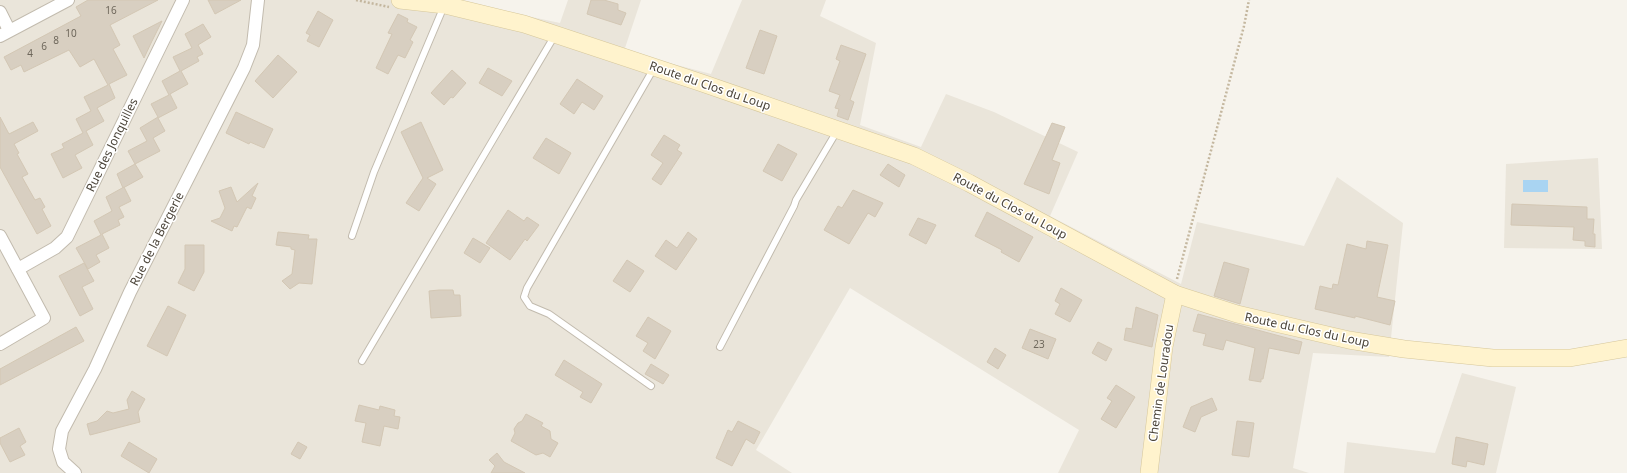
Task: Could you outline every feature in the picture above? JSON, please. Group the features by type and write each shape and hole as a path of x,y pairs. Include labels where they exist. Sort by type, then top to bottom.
{"street":[{"path":"0,12 5,33 68,0"},
{"name":"Rue des Jonquilles","path":"18,269 55,248 67,237 183,0"},
{"name":"Rue de la Bergerie","path":"75,473 63,462 59,449 62,431 95,369 130,292 244,68 253,45 258,0"},
{"name":"Route du Clos du Loup","path":"397,4 444,5 493,16 556,34 914,156 1175,294 1210,306 1261,320 1349,340 1404,349 1493,358 1570,358 1627,348"},
{"path":"0,236 44,318 0,344"},
{"name":"Chemin de Louradou","path":"1149,473 1164,347 1175,294"}],"lane":[{"path":"352,236 374,172 444,5"},
{"path":"362,361 556,34"},
{"path":"651,386 549,314 530,306 524,297 527,288 655,67"},
{"path":"720,347 796,200 838,129"}],"path":[{"path":"356,0 397,4"},
{"path":"1175,294 1178,277 1250,0"}],"shaded area":[{"path":"0,0 452,0 560,23 568,0 641,0 624,51 711,74 742,0 826,0 820,16 876,43 860,125 921,147 946,94 994,112 1078,152 1050,216 1181,284 1197,222 1304,246 1337,177 1403,223 1389,357 1313,353 1293,468 1309,473 1058,473 1079,430 850,288 756,450 792,473 0,473"},
{"path":"1598,158 1602,249 1504,248 1506,164"},
{"path":"1462,373 1516,387 1496,473 1344,473 1347,442 1435,453"}],"water":[{"path":"1523,180 1548,180 1548,192 1523,192"}],"building":[{"path":"88,0 158,0 110,25 120,45 113,49 127,75 109,84 115,98 97,108 104,121 86,131 93,145 75,155 82,168 63,178 51,154 64,148 62,144 83,133 76,119 91,111 84,97 108,85 94,59 80,67 69,50 24,72 21,65 11,70 4,57 81,16 76,7"},
{"path":"208,0 241,0 215,14"},
{"path":"591,0 604,0 618,4 618,10 626,13 621,25 587,14"},
{"path":"318,11 333,20 319,47 307,41 310,35 306,33"},
{"path":"398,14 408,19 407,22 417,27 410,40 413,42 405,58 398,55 388,74 376,68 392,34 388,33"},
{"path":"162,21 152,41 144,58 133,36"},
{"path":"203,24 211,37 198,45 203,54 197,57 199,61 181,71 188,84 170,94 177,108 158,118 165,131 153,138 160,151 135,164 128,151 147,141 140,128 158,117 151,104 169,95 162,81 180,71 173,57 192,48 185,34"},
{"path":"760,30 777,36 764,74 746,68"},
{"path":"841,45 866,54 850,100 854,102 848,120 837,116 839,109 835,108 840,95 829,91 840,61 836,59"},
{"path":"278,55 297,72 273,98 255,81"},
{"path":"488,68 512,81 502,96 479,83"},
{"path":"452,70 466,83 453,98 451,97 444,105 431,93"},
{"path":"577,79 603,96 594,110 582,102 574,114 560,104"},
{"path":"236,112 273,129 264,148 250,142 249,144 226,133"},
{"path":"0,117 9,134 33,122 38,131 14,144 19,153 17,154 28,174 22,177 35,200 40,198 45,207 42,209 51,226 37,234 0,167"},
{"path":"421,122 443,170 427,178 436,184 419,211 406,203 423,178 401,132"},
{"path":"1052,123 1065,127 1052,160 1060,163 1049,194 1024,184"},
{"path":"664,135 680,145 677,150 682,153 661,185 652,179 663,163 651,155"},
{"path":"546,138 571,153 559,174 533,158"},
{"path":"778,144 797,154 782,181 763,171"},
{"path":"135,164 143,177 123,188 117,174"},
{"path":"888,164 905,175 899,187 880,175"},
{"path":"258,183 252,196 256,198 251,209 247,207 237,227 234,226 232,231 211,221 220,218 225,208 219,191 231,187 237,202"},
{"path":"124,187 131,201 119,207 124,217 118,220 120,225 102,234 109,248 96,255 100,262 88,269 76,248 101,235 94,221 112,211 106,197"},
{"path":"853,190 883,203 875,217 868,213 849,244 824,230 838,206 842,208"},
{"path":"1512,204 1587,207 1587,219 1594,219 1593,234 1595,234 1595,247 1585,246 1585,241 1573,240 1574,227 1511,225"},
{"path":"508,210 524,221 527,217 539,225 527,241 525,239 510,260 486,243"},
{"path":"987,212 1033,237 1019,262 1001,252 1002,250 975,236"},
{"path":"918,218 936,225 926,244 909,235"},
{"path":"278,232 309,235 308,239 317,239 312,284 299,283 290,289 282,281 292,274 295,250 291,249 291,247 276,245"},
{"path":"688,232 697,239 676,270 655,256 666,240 677,248"},
{"path":"473,238 490,248 480,263 464,253"},
{"path":"1367,241 1388,245 1377,297 1395,301 1390,325 1355,316 1355,318 1315,309 1320,286 1332,289 1333,284 1338,285 1347,244 1366,249"},
{"path":"185,245 204,245 204,272 194,291 178,283 185,269"},
{"path":"627,260 644,271 630,292 613,281"},
{"path":"1224,262 1249,269 1240,304 1214,296"},
{"path":"84,263 94,281 82,287 93,309 80,316 59,276"},
{"path":"1061,288 1082,300 1070,322 1055,314 1060,304 1055,301"},
{"path":"453,290 454,295 460,295 461,316 431,318 429,291"},
{"path":"168,306 186,315 167,356 147,346"},
{"path":"1136,307 1158,315 1152,347 1124,340 1126,328 1132,329"},
{"path":"1198,314 1302,342 1299,354 1269,348 1263,379 1261,379 1261,382 1249,380 1255,348 1226,340 1223,350 1203,345 1206,334 1193,331"},
{"path":"648,317 671,331 655,359 643,351 648,343 636,336"},
{"path":"76,327 84,341 0,385 0,369"},
{"path":"1030,329 1056,339 1048,359 1022,348"},
{"path":"1098,342 1112,349 1106,361 1092,353"},
{"path":"995,348 1006,355 998,369 987,362"},
{"path":"564,360 602,384 591,403 580,397 583,392 555,375"},
{"path":"651,364 669,375 663,384 645,374"},
{"path":"1116,385 1135,397 1116,428 1101,419 1112,401 1107,398"},
{"path":"132,391 145,399 138,412 140,422 90,435 87,424 97,421 107,411 113,413 129,409 127,400"},
{"path":"1212,398 1217,410 1201,417 1195,432 1183,427 1191,407"},
{"path":"359,405 379,410 380,406 395,410 394,416 400,417 398,429 384,426 380,446 362,442 366,423 355,421"},
{"path":"526,414 543,423 541,426 550,431 551,439 558,443 550,457 543,453 536,455 511,441 515,433 514,429 518,423 522,421"},
{"path":"738,421 760,432 754,444 746,439 732,466 716,458 728,430 732,432"},
{"path":"1237,421 1254,423 1249,457 1232,455"},
{"path":"19,428 26,442 20,446 25,455 10,462 0,443 0,438"},
{"path":"1456,437 1488,444 1484,465 1467,461 1466,467 1452,464"},
{"path":"129,442 157,459 149,473 121,456"},
{"path":"298,442 307,447 300,459 291,454"},
{"path":"497,453 504,462 525,473 491,473 495,466 489,460"}]}
